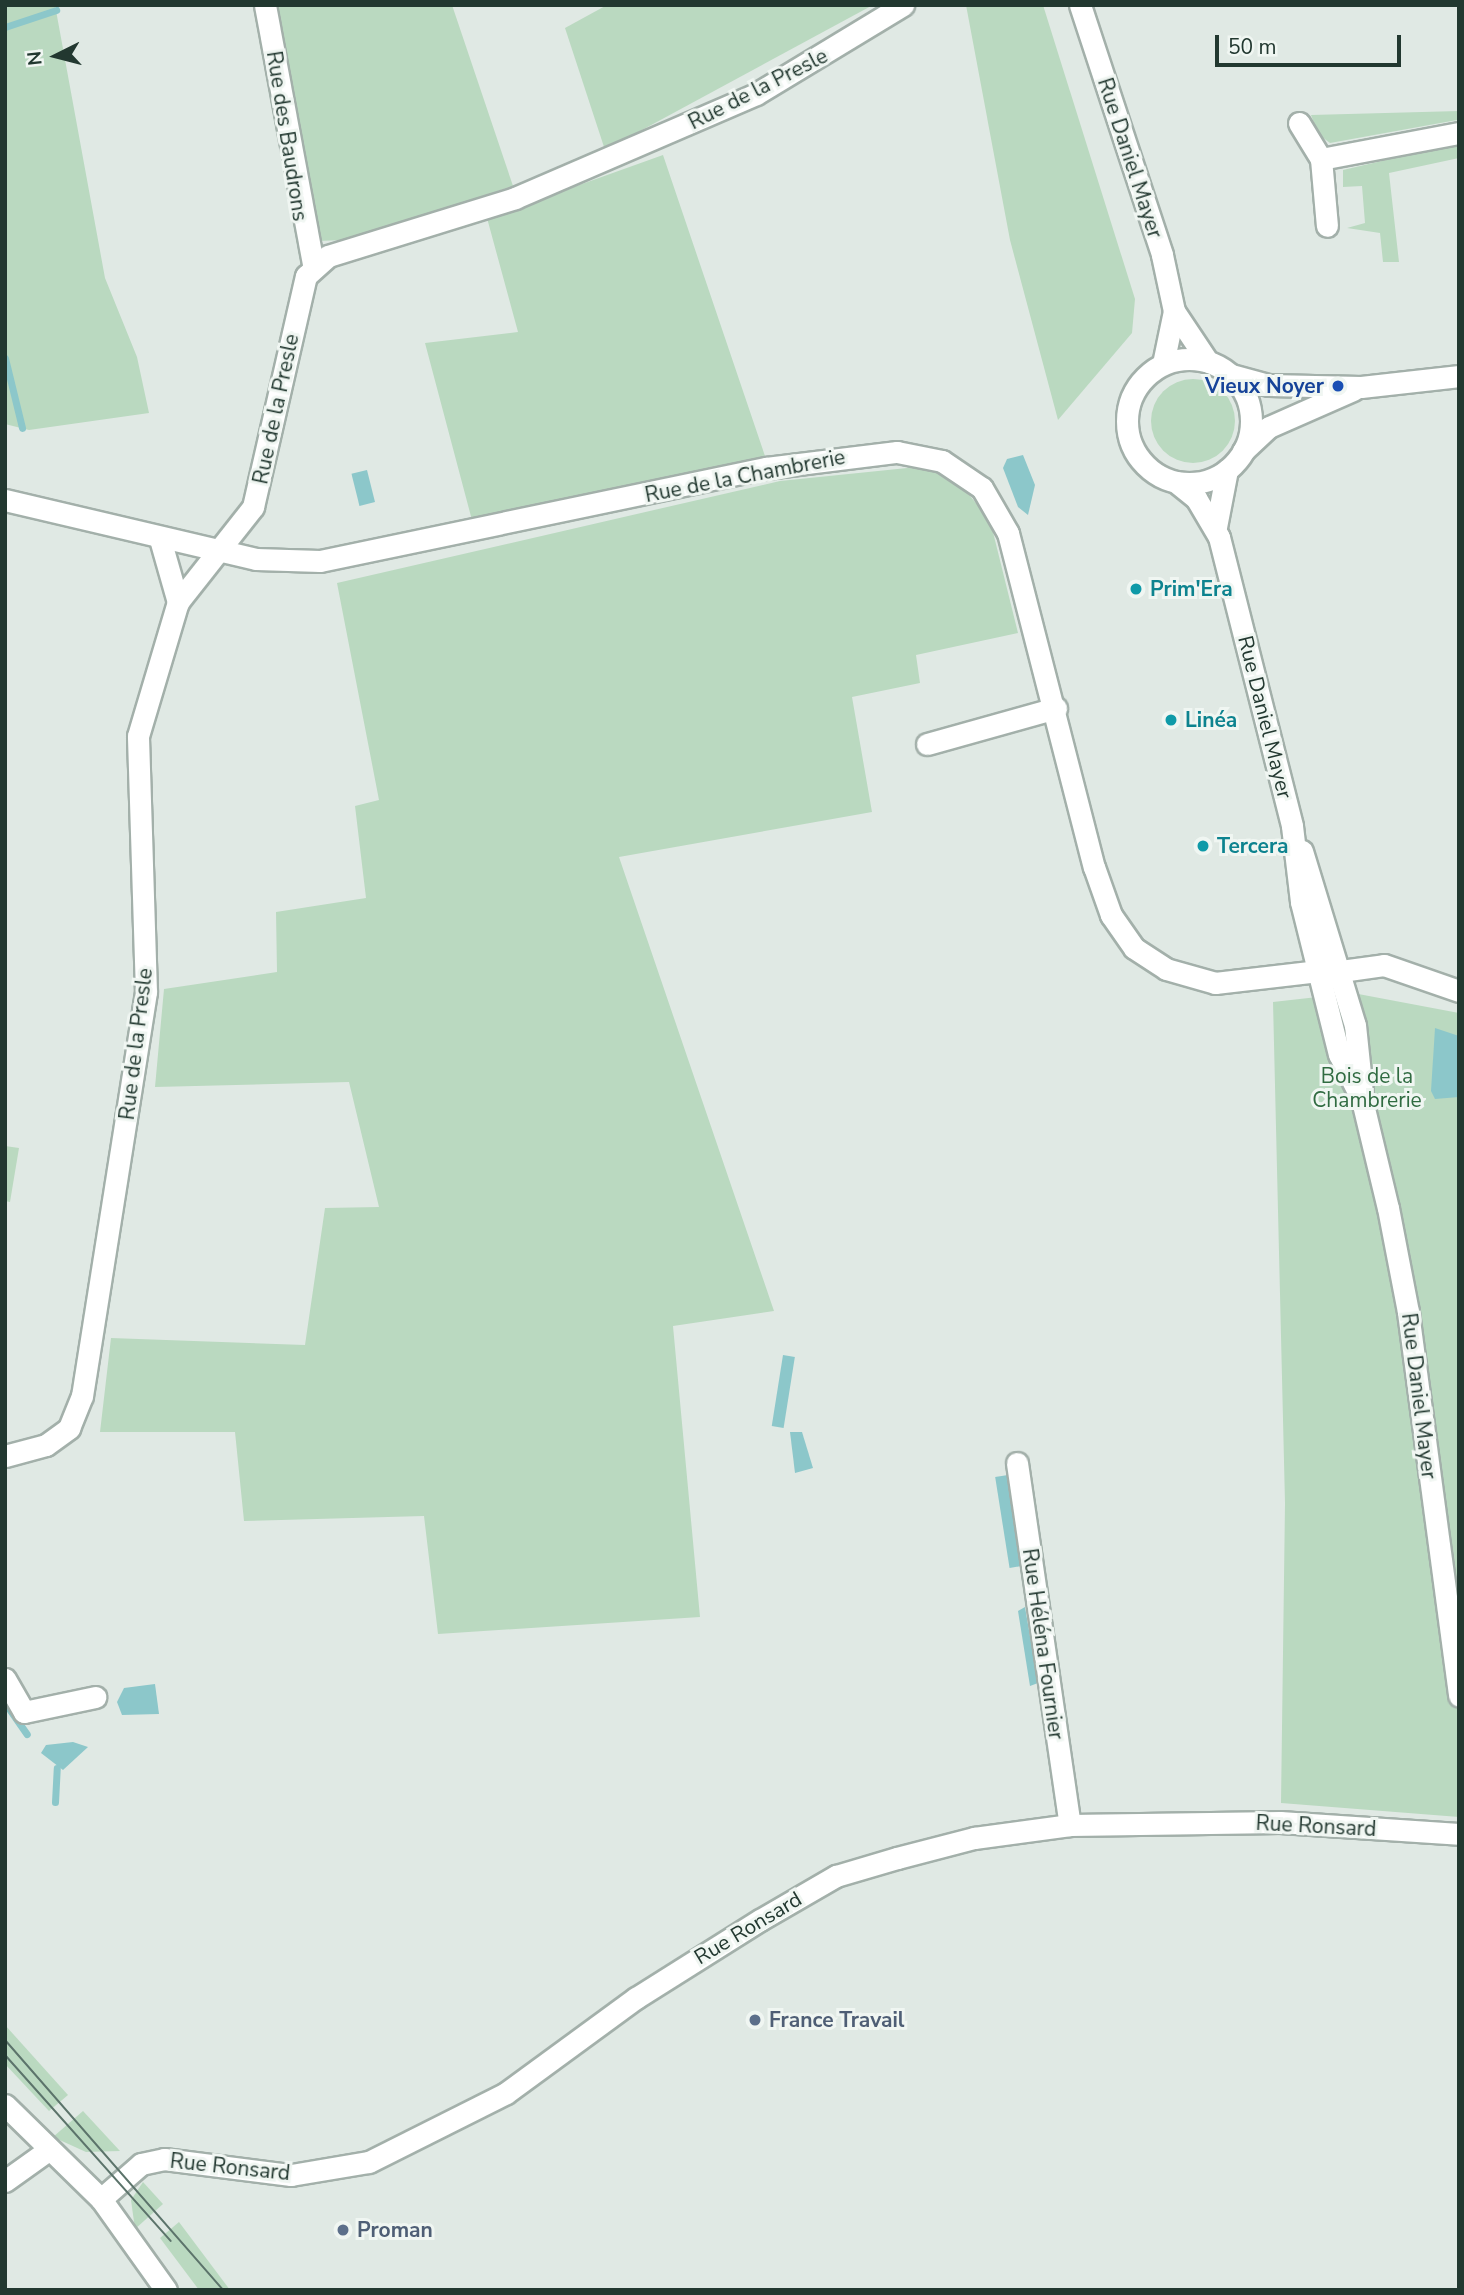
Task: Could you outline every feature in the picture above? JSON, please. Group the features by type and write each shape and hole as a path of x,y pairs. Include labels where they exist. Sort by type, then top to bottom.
{"street":[{"name":"Rue des Baudrons","path":"265,5 313,265"},
{"name":"Rue de la Presle","path":"5,1456 46,1445 69,1428 90,1364 146,992 138,736 178,602 244,521 262,482 301,286 313,265 373,238 514,198 677,130 798,73 903,5"},
{"name":"Rue Daniel Mayer","path":"1083,5 1174,311 1208,362"},
{"path":"1299,123 1321,159 1327,226"},
{"path":"1321,159 1459,133"},
{"name":"Rue Daniel Mayer","path":"1163,364 1174,311"},
{"path":"1361,387 1300,411 1243,451 1227,470 1198,483 1176,482 1142,461 1128,430 1134,391 1163,364 1208,362 1231,375 1295,385 1361,387 1459,376"},
{"path":"1231,375 1250,411 1243,451"},
{"name":"Rue de la Chambrerie","path":"5,500 160,539 256,559 334,559 766,468 872,453 923,454 962,470 995,508 1022,574 1094,867 1111,915 1134,948 1166,969 1215,983 1318,971"},
{"name":"Rue Daniel Mayer","path":"1227,470 1216,527 1292,826 1318,971 1339,1054 1362,1100"},
{"name":"Rue Daniel Mayer","path":"1176,482 1216,527"},
{"path":"160,539 178,602"},
{"path":"927,744 1056,708"},
{"name":"Rue Daniel Mayer","path":"1292,826 1320,895 1361,1052 1362,1100 1408,1312 1459,1696"},
{"path":"1340,971 1384,965 1459,991"},
{"name":"Rue Héléna Fournier","path":"1017,1463 1070,1825"},
{"path":"5,1679 24,1712 95,1697"},
{"name":"Rue Ronsard","path":"101,2199 141,2164 164,2159 291,2175 369,2162 506,2093 676,1971 836,1876 974,1838 1070,1825 1280,1822 1459,1834"},
{"path":"5,2105 47,2151 101,2199 166,2290"},
{"path":"5,2181 47,2151"}],"green space":[{"path":"5,5 55,5 105,278 137,357 149,413 29,430 5,424"},
{"path":"270,5 452,5 513,186 346,240 317,241"},
{"path":"607,5 873,5 605,150 565,28"},
{"path":"966,5 1043,5 1135,299 1132,333 1058,420 1010,240"},
{"path":"1459,111 1457,120 1330,143 1318,134 1311,115"},
{"path":"1459,143 1459,158 1389,173 1399,262 1383,262 1380,233 1347,228 1365,223 1362,186 1343,187 1343,170"},
{"path":"663,155 766,459 473,524 425,343 518,332 487,218"},
{"path":"1193,379 1209,382 1223,391 1232,405 1235,421 1232,437 1223,451 1209,460 1193,463 1177,460 1163,451 1154,437 1151,421 1154,405 1163,391 1177,382"},
{"path":"917,467 956,479 990,520 1018,633 916,655 920,683 852,697 872,812 619,857 774,1311 673,1326 700,1617 438,1634 424,1516 244,1521 235,1432 100,1432 111,1338 305,1345 325,1208 379,1207 349,1082 155,1087 164,989 277,972 276,912 366,898 355,806 379,800 337,583 780,481"},
{"name":"Bois de la Chambrerie","path":"1353,993 1459,1013 1459,1817 1281,1803 1285,1503 1273,1002"},
{"path":"5,1146 19,1148 10,1202 5,1201"},
{"path":"5,2025 68,2095 49,2111 5,2064"},
{"path":"83,2111 120,2151 86,2152 53,2137"},
{"path":"143,2182 163,2204 135,2229 131,2200"},
{"path":"179,2222 230,2290 199,2290 160,2238"}],"water":[{"path":"1023,455 1035,485 1028,515 1018,507 1003,468 1007,459"},
{"path":"367,470 375,502 359,506 351,474"},
{"path":"1435,1028 1459,1036 1459,1097 1435,1099 1431,1091"},
{"path":"783,1355 795,1357 784,1428 772,1426"},
{"path":"790,1432 802,1432 813,1468 795,1473"},
{"path":"1008,1475 1022,1566 1010,1568 995,1477"},
{"path":"1025,1607 1038,1683 1030,1686 1018,1611"},
{"path":"155,1684 159,1714 122,1715 117,1702 124,1688"},
{"path":"73,1742 88,1747 63,1770 41,1753 46,1745"}],"waterway":[{"path":"5,27 56,10"},
{"path":"5,358 22,428"},
{"path":"5,1703 27,1734"},
{"path":"55,1802 57,1768"}],"tram line":[{"path":"5,2040 223,2290"},
{"path":"5,2055 171,2241"}],"place":[{"name":"Vieux Noyer","path":"1338,386"},
{"name":"Prim'Era","path":"1136,589"},
{"name":"Linéa","path":"1171,720"},
{"name":"Tercera","path":"1203,846"},
{"name":"France Travail","path":"755,2020"},
{"name":"Proman","path":"343,2230"}]}
